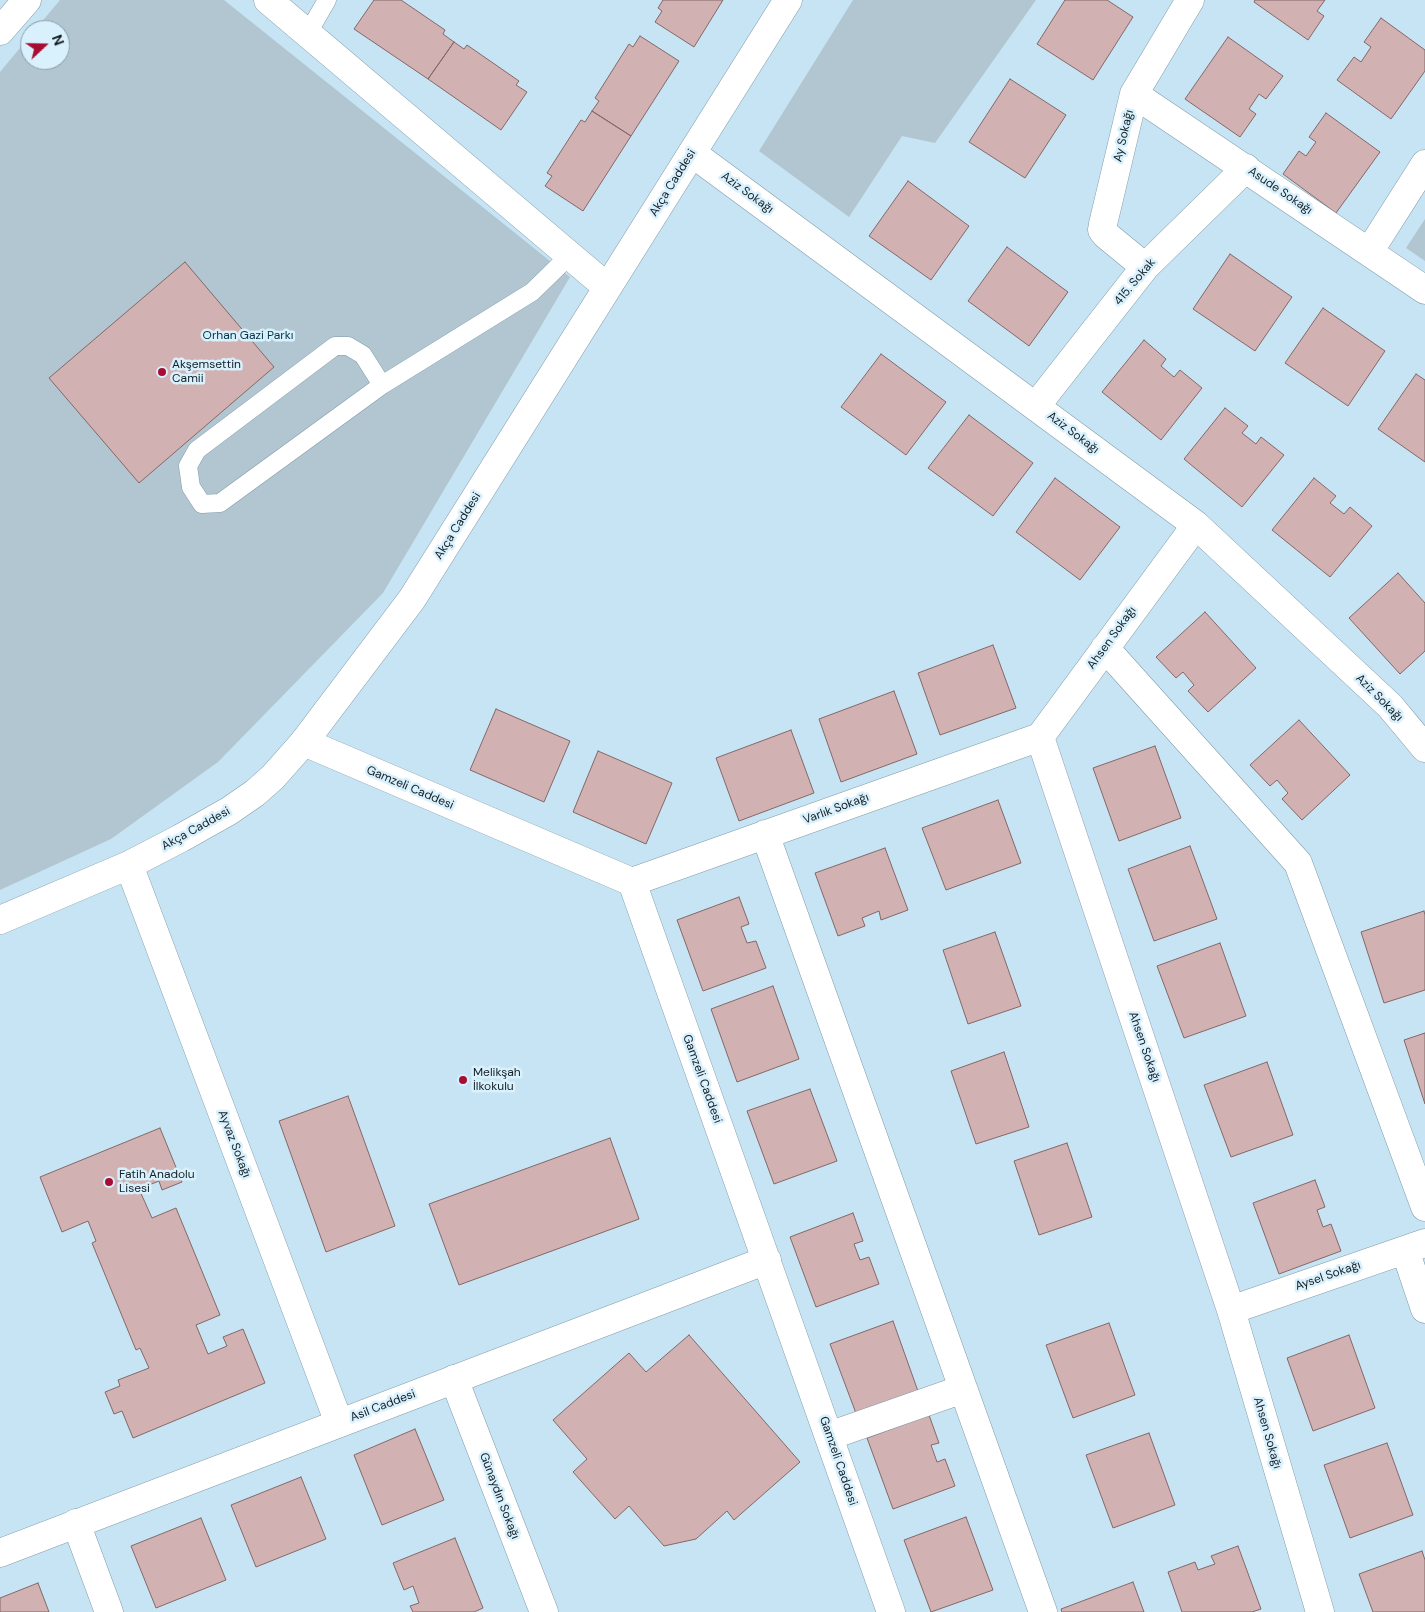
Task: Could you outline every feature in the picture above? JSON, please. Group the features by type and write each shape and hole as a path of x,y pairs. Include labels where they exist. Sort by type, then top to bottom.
{"street":[{"path":"0,31 27,0"},
{"path":"268,0 608,287"},
{"name":"Akça Caddesi","path":"0,920 129,864 229,811 255,793 304,742 412,599 788,0"},
{"name":"Ay Sokağı","path":"1145,267 1102,230 1134,94 1190,0"},
{"name":"Asude Sokağı","path":"1134,94 1425,290"},
{"name":"Aziz Sokağı","path":"692,153 1196,524 1390,706 1425,748"},
{"path":"1369,252 1425,164"},
{"name":"415. Sokak","path":"1036,406 1145,267 1246,168"},
{"name":"Ahsen Sokağı","path":"1196,524 1040,737 1232,1310 1320,1612"},
{"path":"1105,648 1298,864 1425,1207"},
{"name":"Varlık Sokağı","path":"632,882 1040,737"},
{"name":"Gamzeli Caddesi","path":"304,742 632,882 891,1612"},
{"path":"765,834 1042,1612"},
{"name":"Ayvaz Sokağı","path":"129,864 339,1423"},
{"path":"1415,1247 1425,1309"},
{"name":"Aysel Sokağı","path":"1232,1310 1415,1247"},
{"name":"Asil Caddesi","path":"0,1553 767,1260"},
{"name":"Günaydın Sokağı","path":"454,1379 544,1612"},
{"path":"829,1436 963,1389"},
{"path":"76,1524 110,1612"}],"lane":[{"path":"308,33 327,0"},
{"path":"382,384 363,355 348,346 335,346 197,450 188,466 191,487 202,504 220,503 382,384 532,292 570,255"}],"green space":[{"name":"Orhan Gazi Parkı","path":"60,0 224,0 570,277 383,593 218,762 111,839 0,890 0,72 20,48 20,70 70,70 70,20 43,20"},
{"path":"853,0 1036,0 935,143 902,136 849,217 759,151"},
{"path":"1425,219 1425,261 1406,248"}],"building":[{"path":"374,0 401,0 445,30 443,34 454,42 428,79 354,29"},
{"path":"663,0 723,0 694,47 655,22 662,11 658,8"},
{"path":"1065,0 1107,0 1133,17 1093,80 1037,44"},
{"path":"1255,0 1325,0 1317,11 1324,16 1308,40 1254,2"},
{"path":"1381,18 1425,50 1425,71 1391,119 1337,80 1354,57 1361,62 1371,47 1364,42"},
{"path":"640,36 679,61 631,136 592,111 599,101 595,98 629,44 633,47"},
{"path":"1228,37 1283,76 1266,99 1259,94 1249,109 1256,114 1240,137 1185,99"},
{"path":"454,42 464,49 467,45 519,81 516,85 527,92 501,130 428,79"},
{"path":"1010,79 1066,115 1025,178 969,142"},
{"path":"592,111 631,136 583,211 545,186 552,176 547,173 581,120 585,122"},
{"path":"1326,113 1380,152 1336,213 1283,174 1299,151 1306,156 1316,142 1309,137"},
{"path":"908,181 969,226 931,280 869,236"},
{"path":"1007,247 1068,292 1029,346 968,301"},
{"path":"1230,254 1292,297 1255,351 1193,309"},
{"name":"Akşemsettin Camii","path":"185,262 274,367 139,483 49,378"},
{"path":"1323,308 1385,351 1348,406 1285,363"},
{"path":"1144,340 1166,359 1161,366 1174,377 1180,370 1202,388 1161,440 1102,392"},
{"path":"881,354 946,402 906,455 841,407"},
{"path":"1416,374 1425,380 1425,462 1378,429"},
{"path":"1225,408 1248,426 1242,433 1256,444 1261,437 1284,455 1242,507 1184,459"},
{"path":"969,415 1033,463 993,516 928,468"},
{"path":"1055,478 1120,527 1080,580 1016,532"},
{"path":"1314,478 1336,496 1330,503 1344,514 1350,507 1372,526 1330,577 1272,530"},
{"path":"1398,573 1425,603 1425,651 1400,674 1349,618"},
{"path":"1205,612 1256,668 1208,712 1188,691 1194,685 1183,672 1176,678 1156,657"},
{"path":"993,645 1016,708 940,735 918,673"},
{"path":"894,691 917,754 841,782 819,719"},
{"path":"496,709 570,741 544,802 470,770"},
{"path":"1299,720 1350,775 1302,820 1282,799 1288,793 1277,780 1270,786 1250,765"},
{"path":"791,730 814,793 739,821 716,758"},
{"path":"1155,746 1181,818 1119,841 1093,768"},
{"path":"598,751 672,783 646,844 573,812"},
{"path":"998,800 1021,863 946,890 922,828"},
{"path":"1190,846 1217,919 1154,941 1128,869"},
{"path":"885,848 908,910 881,920 879,911 862,918 865,926 838,936 815,873"},
{"path":"739,897 749,924 741,927 747,943 756,941 766,968 703,991 677,920"},
{"path":"1424,911 1425,990 1384,1003 1361,932"},
{"path":"995,932 1021,1006 968,1024 943,950"},
{"path":"1220,943 1246,1016 1184,1038 1157,966"},
{"path":"773,986 799,1059 737,1082 711,1009"},
{"path":"1425,1033 1425,1104 1404,1040"},
{"path":"1004,1052 1029,1127 976,1144 951,1071"},
{"path":"1267,1062 1293,1135 1231,1157 1204,1085"},
{"path":"810,1089 837,1161 774,1184 747,1111"},
{"path":"348,1096 395,1226 326,1252 279,1121"},
{"path":"160,1128 182,1182 162,1190 159,1181 139,1189 152,1218 176,1208 220,1315 196,1325 208,1354 227,1346 223,1337 243,1329 265,1383 133,1438 122,1411 114,1414 105,1392 120,1386 118,1380 149,1368 140,1348 136,1350 92,1243 96,1241 88,1221 62,1232 40,1177"},
{"path":"610,1138 639,1219 459,1285 429,1204"},
{"path":"1067,1143 1092,1217 1039,1235 1014,1161"},
{"path":"1315,1180 1325,1207 1317,1210 1323,1227 1331,1224 1341,1251 1279,1274 1253,1203"},
{"path":"853,1213 863,1241 854,1244 860,1260 869,1257 879,1284 816,1307 790,1237"},
{"path":"893,1321 919,1394 857,1416 830,1344"},
{"path":"1109,1323 1135,1395 1073,1418 1046,1345"},
{"path":"689,1335 800,1462 734,1520 727,1511 696,1539 664,1546 629,1506 615,1519 573,1472 587,1459 553,1420 629,1353 646,1372"},
{"path":"1349,1335 1375,1408 1313,1431 1287,1358"},
{"path":"929,1415 939,1443 931,1445 937,1462 945,1459 955,1486 893,1509 867,1438"},
{"path":"415,1429 444,1500 382,1525 354,1455"},
{"path":"1149,1433 1175,1505 1113,1528 1086,1455"},
{"path":"1387,1443 1413,1515 1350,1538 1324,1465"},
{"path":"301,1477 326,1539 256,1567 231,1505"},
{"path":"966,1517 993,1590 931,1612 904,1540"},
{"path":"201,1518 226,1580 156,1608 131,1546"},
{"path":"455,1538 483,1608 474,1612 413,1612 410,1606 419,1603 413,1586 404,1590 393,1563"},
{"path":"1238,1546 1261,1609 1252,1612 1182,1612 1168,1572 1195,1562 1198,1570 1215,1564 1211,1556"},
{"path":"1422,1551 1425,1560 1425,1612 1373,1612 1359,1574"},
{"path":"1133,1582 1144,1612 1062,1612 1061,1609"},
{"path":"38,1583 49,1612 0,1612 0,1598"}],"place":[{"name":"Akşemsettin Camii","path":"162,372"},
{"name":"Melikşah İlkokulu","path":"463,1080"},
{"name":"Fatih Anadolu Lisesi","path":"109,1182"}]}
